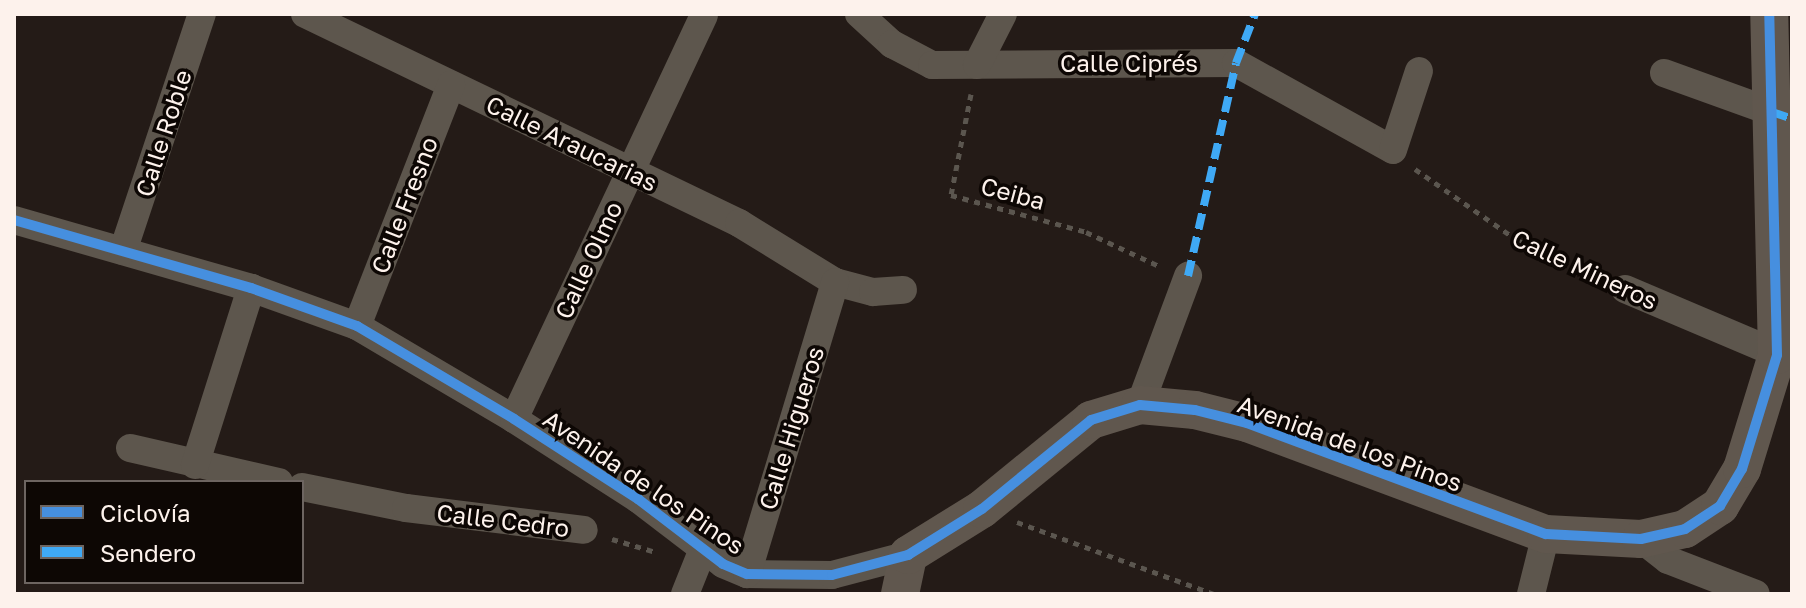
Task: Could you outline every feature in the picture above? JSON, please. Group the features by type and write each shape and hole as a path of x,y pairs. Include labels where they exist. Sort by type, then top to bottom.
{"street":[{"name":"Calle Roble","path":"123,251 202,14"},
{"name":"Calle Araucarias","path":"305,14 739,223 835,282 873,292 903,290"},
{"name":"Calle Ciprés","path":"859,14 892,44 932,65 1236,63 1393,150"},
{"path":"977,65 1003,14"},
{"name":"Avenida de los Pinos","path":"14,220 251,288 357,326 514,419 638,499 703,549 747,574 832,575 908,555 982,509 1091,420 1140,405 1195,410 1247,423 1546,534 1641,539 1685,529 1720,506 1742,469 1784,358 1782,115 1769,14"},
{"name":"Calle Olmo","path":"514,419 704,16"},
{"path":"1393,150 1419,71"},
{"path":"1664,73 1782,115"},
{"name":"Calle Fresno","path":"357,326 451,85"},
{"path":"1140,405 1188,276"},
{"name":"Calle Higueros","path":"747,574 835,282"},
{"path":"195,465 251,288"},
{"name":"Calle Mineros","path":"1625,289 1784,358"},
{"path":"130,448 269,480"},
{"name":"Calle Cedro","path":"304,487 406,508 584,530"},
{"path":"1531,594 1546,534"},
{"path":"1641,539 1679,565 1756,594"},
{"path":"685,594 703,549"},
{"path":"900,594 908,555"}],"path":[{"path":"982,509 1214,594"}],"marked path":[{"path":"1188,276 1236,63 1255,14"},
{"path":"1772,112 1792,119"}],"cycle path":[{"path":"14,220 251,288 357,326 514,419 638,499 723,564 747,574 832,575 908,555 982,509 1091,420 1140,405 1195,410 1247,423 1546,534 1641,539 1685,529 1720,506 1742,469 1777,355 1769,14"}]}
